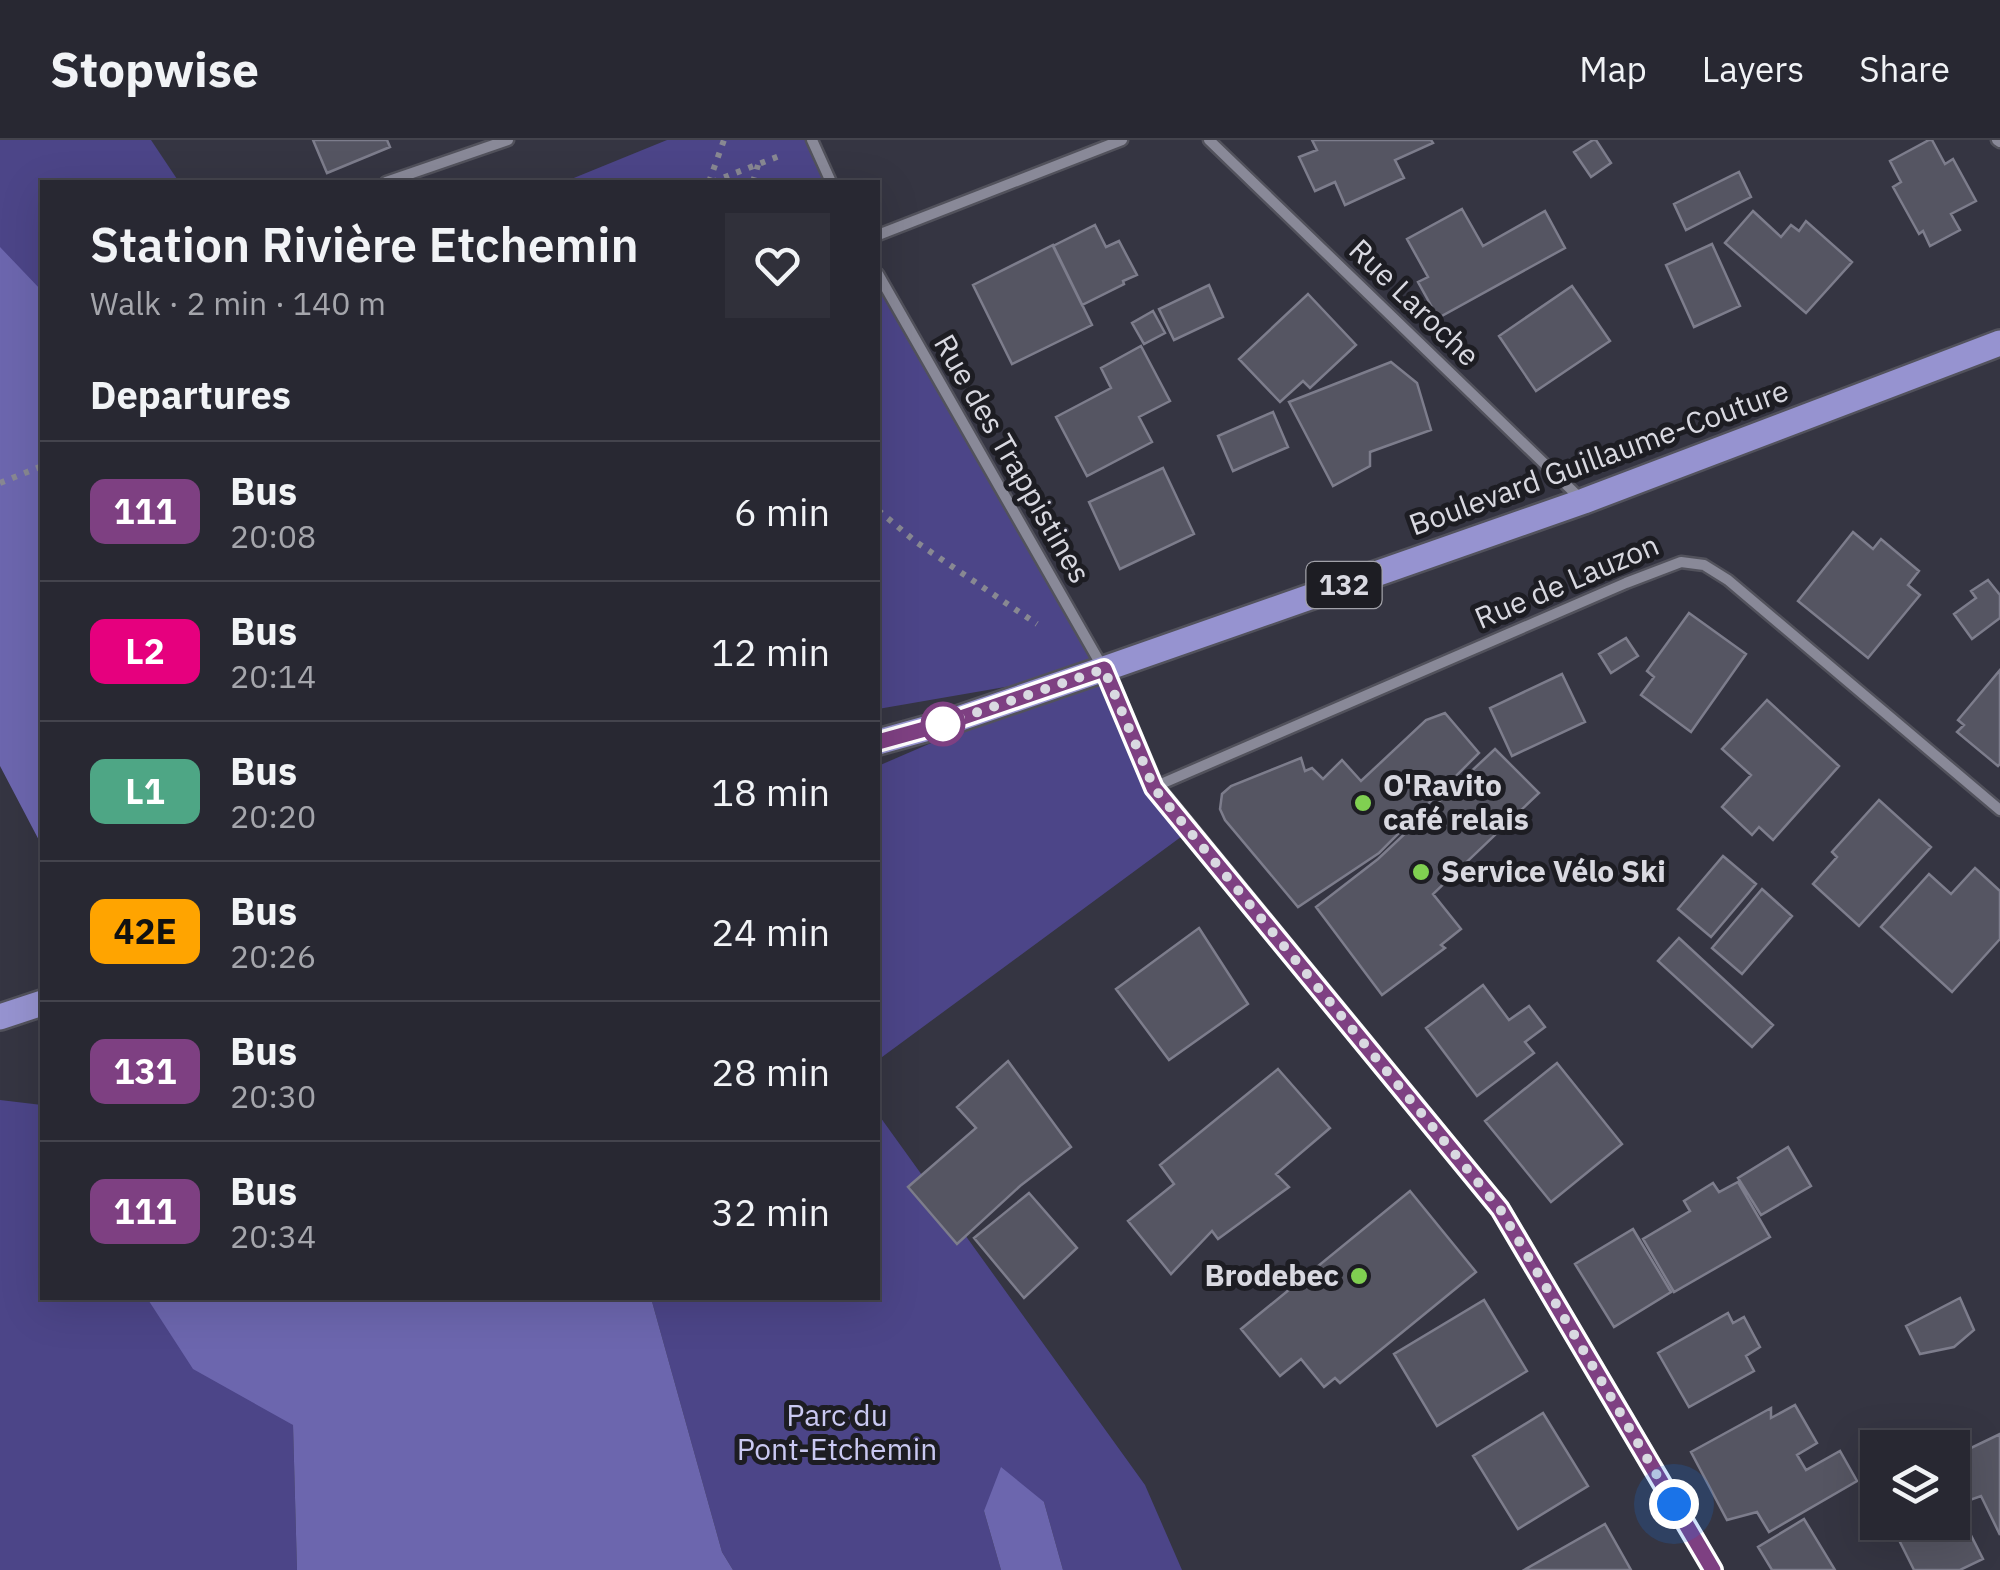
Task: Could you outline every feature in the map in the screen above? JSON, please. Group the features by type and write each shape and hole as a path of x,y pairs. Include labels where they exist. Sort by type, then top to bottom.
{"main road":[{"name":"Boulevard Guillaume-Couture","path":"880,741 943,724 1584,502 2000,343"},
{"path":"0,1016 40,1004"}],"street":[{"path":"392,180 508,140"},
{"path":"812,140 831,180"},
{"path":"880,233 1122,140"},
{"name":"Rue Laroche","path":"1209,140 1584,502"},
{"name":"Rue des Trappistines","path":"880,277 1104,669"},
{"name":"Rue de Lauzon","path":"1154,788 1681,562 1704,565 1728,580 2000,810"},
{"path":"1104,669 1154,788 1500,1209 1712,1570"}],"path":[{"path":"711,180 724,140"},
{"path":"715,180 777,157"},
{"path":"754,180 758,164"},
{"path":"0,483 40,467"},
{"path":"880,512 916,542 1041,627"}],"green space":[{"path":"0,140 151,140 178,180 40,180 40,401 0,418"},
{"path":"667,140 812,140 830,180 569,180"},
{"path":"880,277 1104,669 1154,787 1189,831 880,1059 880,765 1098,671 880,709"},
{"path":"0,1100 40,1105 40,1300 216,1300 293,1425 297,1570 0,1570"},
{"name":"Parc du Pont-Etchemin","path":"880,1117 1145,1485 1182,1570 1063,1570 1044,1502 984,1511 1001,1570 733,1570 722,1552 652,1300 880,1300"}],"shaded area":[{"path":"0,247 40,289 40,842 0,766"},
{"path":"148,1300 652,1300 722,1552 733,1570 297,1570 293,1425 193,1369"},
{"path":"1001,1467 1044,1502 1063,1570 1001,1570 984,1511"}],"building":[{"path":"313,140 387,140 390,147 327,173"},
{"path":"1312,140 1433,143 1395,160 1404,178 1345,205 1335,182 1315,191 1299,157 1317,150"},
{"path":"1593,140 1611,163 1591,177 1574,152"},
{"path":"1929,140 1945,164 1953,159 1976,201 1951,214 1960,230 1930,246 1893,187 1901,182 1890,161"},
{"path":"1739,172 1751,197 1686,230 1674,204"},
{"path":"1462,209 1483,246 1545,211 1565,248 1438,318 1418,282 1428,277 1407,239"},
{"path":"1753,211 1781,237 1791,225 1799,231 1806,221 1852,262 1806,313 1725,243"},
{"path":"1095,225 1106,247 1119,241 1137,275 1082,305 1053,246"},
{"path":"1712,244 1740,306 1694,327 1666,265"},
{"path":"1053,245 1092,325 1012,364 973,285"},
{"path":"1209,285 1223,317 1174,340 1159,309"},
{"path":"1572,286 1610,341 1536,391 1499,336"},
{"path":"1308,294 1356,345 1310,388 1303,381 1280,402 1239,359"},
{"path":"1153,311 1165,333 1144,344 1132,323"},
{"path":"1141,346 1170,401 1139,417 1152,442 1087,476 1056,417 1111,388 1101,368"},
{"path":"1391,362 1417,383 1431,430 1370,452 1370,466 1333,486 1289,402"},
{"path":"1273,412 1288,447 1233,471 1218,436"},
{"path":"1163,468 1194,534 1120,569 1089,502"},
{"path":"1853,532 1873,549 1881,539 1919,571 1908,585 1920,595 1868,658 1798,601"},
{"path":"1988,580 2000,595 2000,618 1972,639 1954,614 1976,598 1971,591"},
{"path":"1689,613 1746,654 1691,732 1641,695 1654,677 1647,671"},
{"path":"1626,638 1638,656 1611,673 1599,654"},
{"path":"2000,670 1998,766 1957,732 1964,725 1958,720"},
{"path":"1562,674 1585,722 1512,756 1490,708"},
{"path":"1767,700 1839,766 1773,840 1759,827 1752,835 1722,807 1751,775 1722,749"},
{"path":"1445,713 1479,753 1379,853 1298,907 1225,820 1220,809 1222,794 1231,786 1301,758 1305,771 1312,768 1323,779 1342,760 1361,781 1426,720"},
{"path":"1495,749 1539,793 1433,894 1461,929 1441,945 1445,948 1382,995 1316,907 1378,859"},
{"path":"1879,800 1931,847 1859,926 1813,884 1837,857 1832,852"},
{"path":"1723,856 1756,884 1711,937 1678,909"},
{"path":"1975,868 2000,891 2000,939 1952,992 1881,927 1929,874 1951,894"},
{"path":"1762,889 1792,916 1742,974 1712,948"},
{"path":"1199,928 1248,1004 1169,1060 1116,989"},
{"path":"1679,938 1773,1025 1752,1047 1658,961"},
{"path":"1483,985 1509,1020 1529,1006 1545,1027 1525,1042 1534,1053 1477,1096 1426,1028"},
{"path":"1008,1061 1071,1147 1020,1186 957,1244 908,1187 976,1128 957,1107"},
{"path":"1557,1063 1622,1144 1551,1202 1485,1121"},
{"path":"1278,1069 1330,1128 1276,1174 1289,1187 1218,1239 1212,1231 1171,1274 1128,1221 1174,1184 1160,1165"},
{"path":"1788,1147 1811,1186 1761,1215 1738,1178"},
{"path":"1738,1182 1770,1237 1674,1292 1643,1239 1690,1211 1684,1201 1713,1183 1719,1192"},
{"path":"1410,1191 1476,1272 1340,1383 1335,1378 1324,1387 1301,1359 1280,1376 1241,1329"},
{"path":"1029,1193 1077,1248 1024,1298 974,1238"},
{"path":"1633,1229 1671,1292 1614,1327 1575,1264"},
{"path":"1960,1298 1974,1330 1954,1347 1920,1354 1906,1326"},
{"path":"1484,1300 1527,1371 1437,1426 1394,1354"},
{"path":"1728,1313 1733,1323 1744,1317 1760,1347 1746,1356 1754,1371 1689,1407 1658,1353"},
{"path":"1795,1405 1817,1443 1797,1455 1806,1470 1840,1451 1857,1481 1769,1532 1757,1512 1727,1520 1691,1452 1771,1408 1771,1418"},
{"path":"1543,1413 1588,1486 1518,1529 1473,1456"},
{"path":"2000,1434 2000,1535 1981,1496 1970,1500 1970,1448"},
{"path":"1804,1519 1835,1570 1772,1570 1758,1547"},
{"path":"1605,1524 1631,1570 1524,1570"},
{"path":"1970,1533 1983,1559 1960,1570 1914,1570 1899,1540 1970,1540"}],"bus line":[{"name":"111","path":"880,741 1104,669 1154,788 1500,1209 1713,1570"}],"place":[{"name":"O'Ravito café relais","path":"1363,803"},
{"name":"Service Vélo Ski","path":"1421,872"},
{"name":"Brodebec","path":"1359,1276"}],"route":[{"path":"943,724 1104,669 1154,788 1500,1209 1674,1504"}]}
